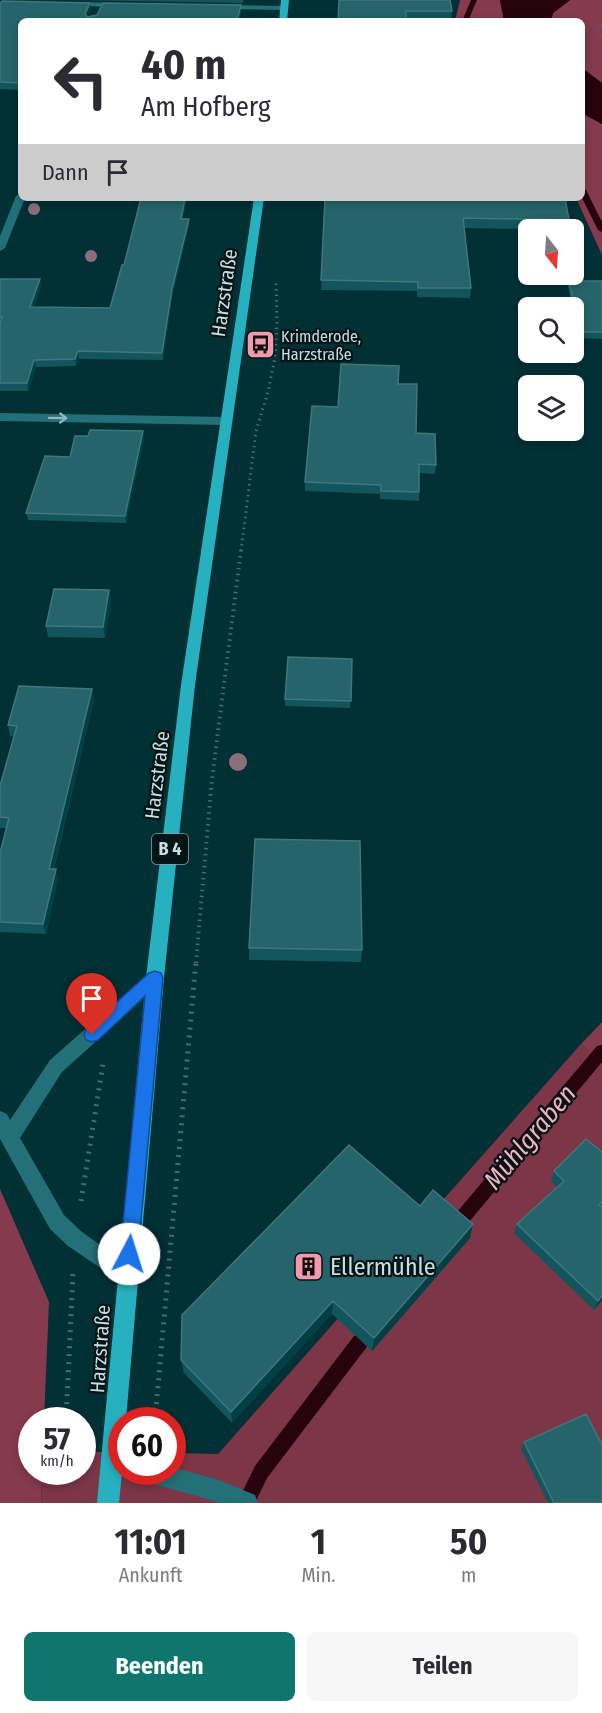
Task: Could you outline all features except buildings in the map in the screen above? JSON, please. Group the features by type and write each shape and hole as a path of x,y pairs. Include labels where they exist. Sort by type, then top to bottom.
{"main road":[{"name":"Harzstraße","path":"120,1407 127,1276 155,978 188,686 259,201"},
{"name":"Harzstraße","path":"108,1503 112,1485"}],"street":[{"path":"66,4 133,5"},
{"path":"95,13 99,4"},
{"path":"212,6 285,4"},
{"path":"0,248 19,201"},
{"path":"0,417 227,421"},
{"path":"9,1138 56,1066 155,978"},
{"path":"0,1120 57,1222 75,1239 127,1276"},
{"path":"186,1483 238,1499"}],"path":[{"path":"602,24 597,30 602,37"},
{"path":"156,1407 212,779 256,431 271,387 277,352 278,309 275,275"}],"shaded area":[{"path":"460,0 500,0 503,18 456,18"},
{"path":"500,0 570,0 553,13 552,18 503,18"},
{"path":"570,0 602,0 602,83 585,70 585,18 552,18 553,13"},
{"path":"585,70 602,83 602,124 585,115"},
{"path":"585,115 602,124 602,255 577,201 585,201"},
{"path":"602,1022 602,1064 581,1044"},
{"path":"581,1044 602,1064 602,1503 41,1503 42,1485 96,1485 96,1452 108,1452 108,1485 186,1485 186,1453 218,1454"},
{"path":"0,1189 49,1302 45,1407 18,1407 18,1485 42,1485 41,1503 0,1503"}],"waterway":[{"name":"Mühlgraben","path":"466,18 474,0"},
{"name":"Mühlgraben","path":"585,196 602,230"},
{"name":"Mühlgraben","path":"458,1223 602,1051"},
{"path":"246,1503 261,1472 360,1342"}],"place":[{"name":"Krimderode, Harzstraße","path":"260,345"},
{"name":"Ellermühle","path":"309,1267"}],"route":[{"path":"92,1035 155,978 129,1254"}]}
